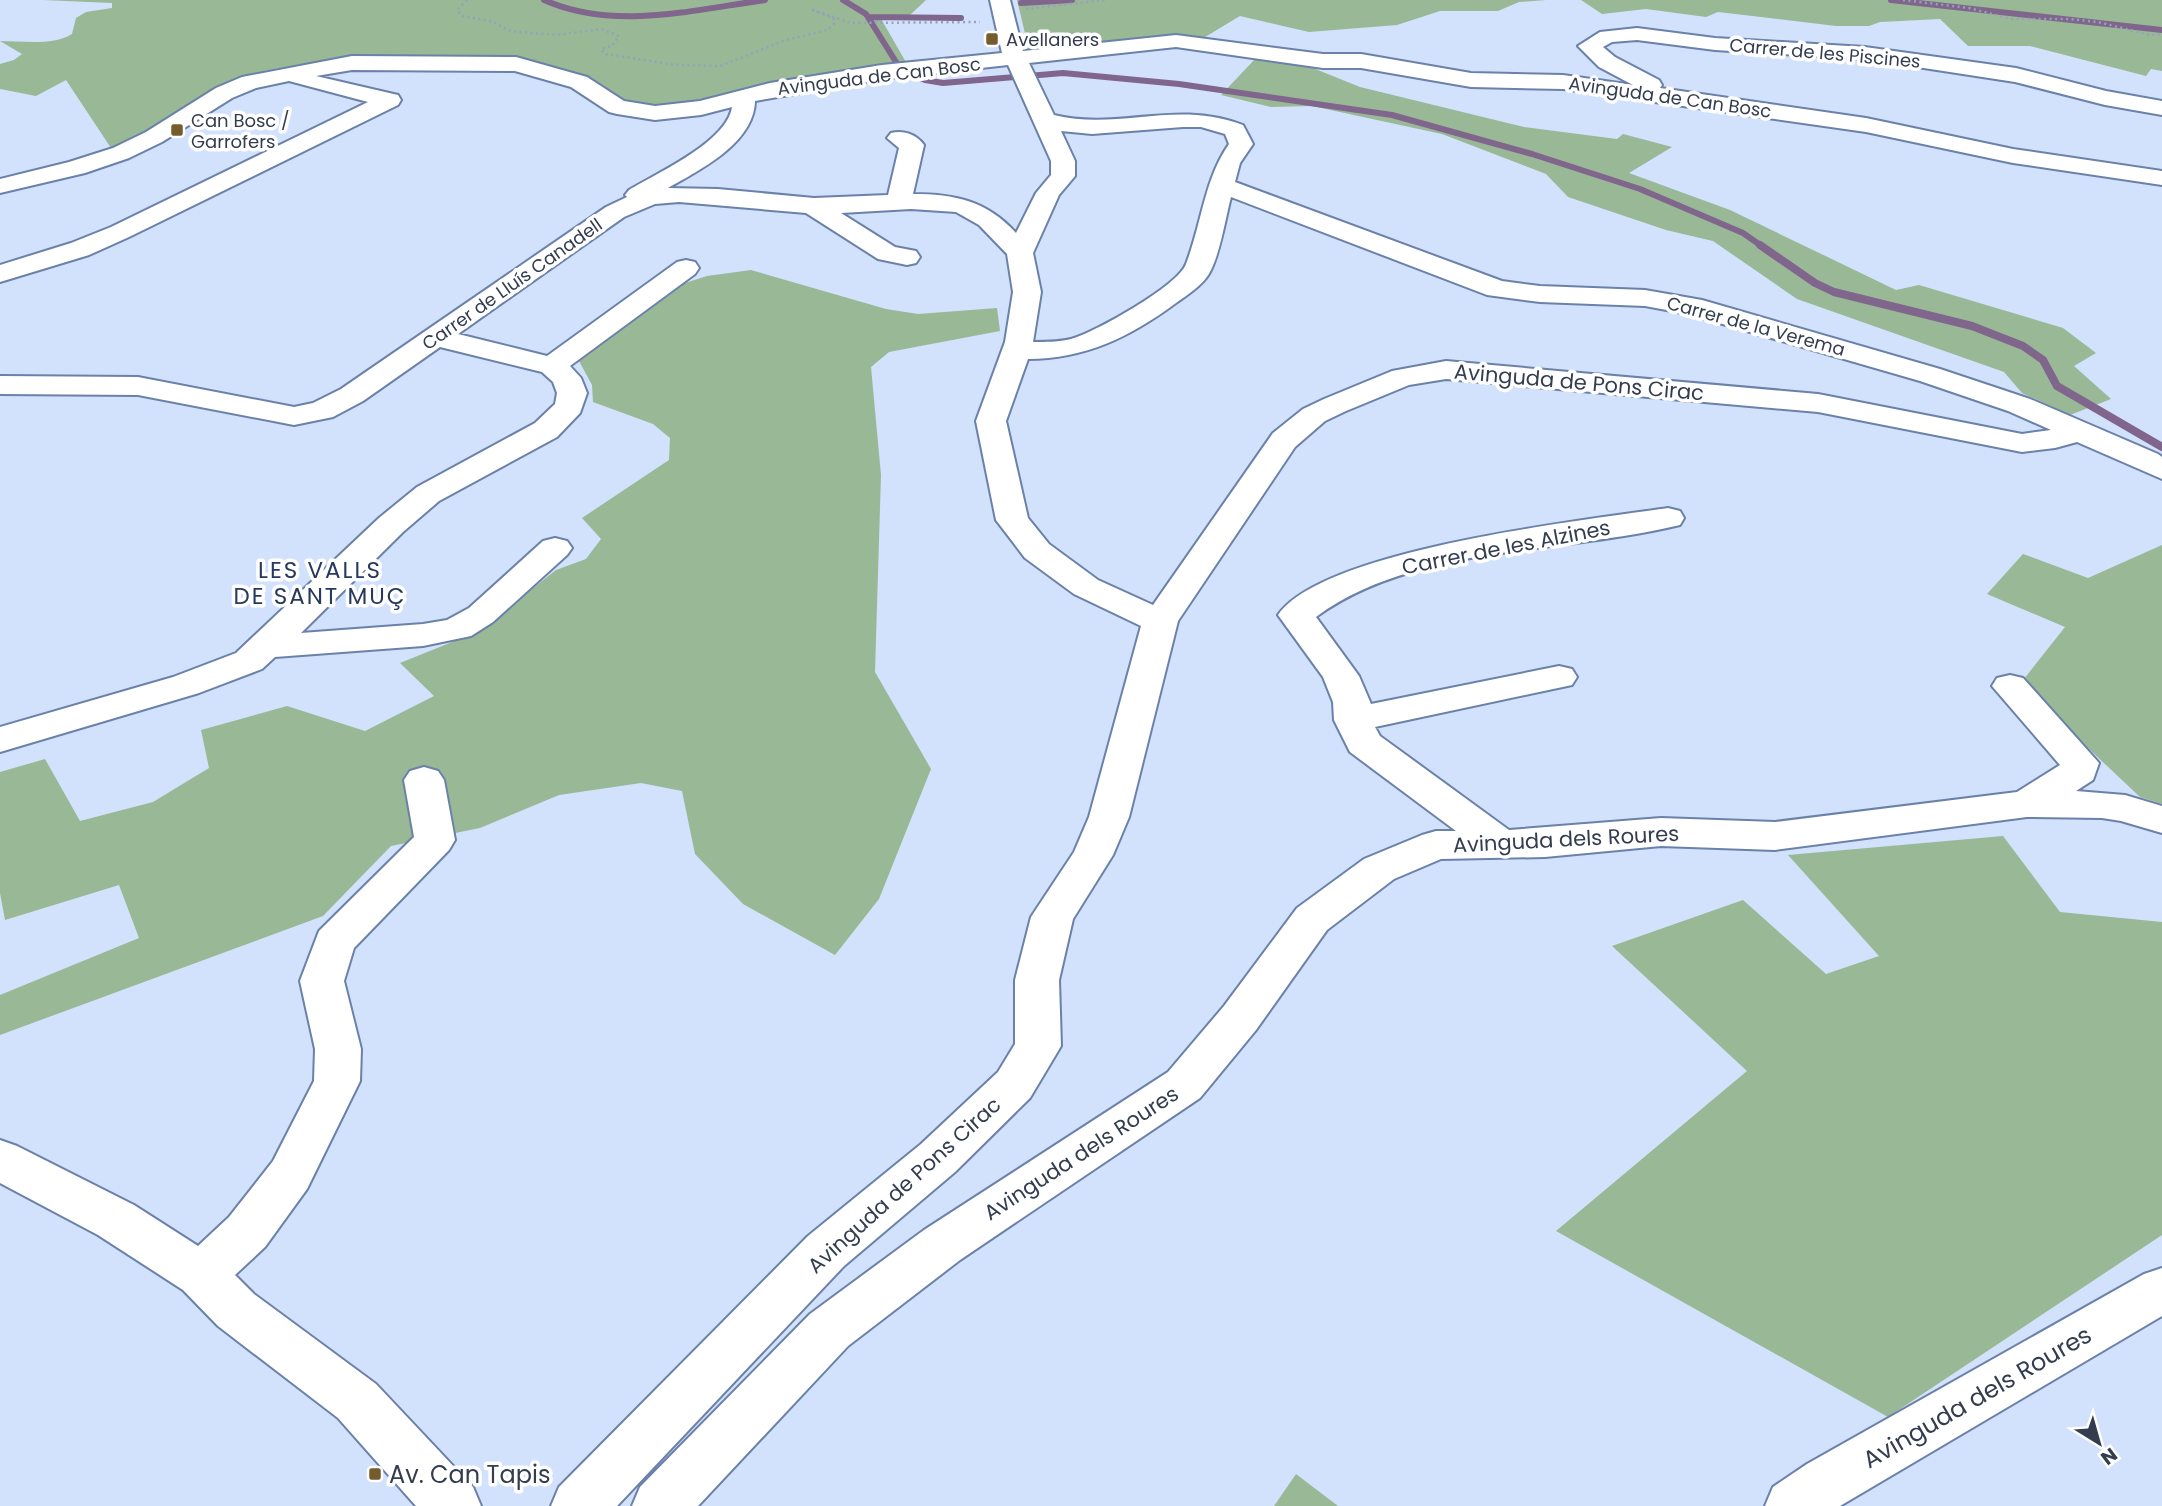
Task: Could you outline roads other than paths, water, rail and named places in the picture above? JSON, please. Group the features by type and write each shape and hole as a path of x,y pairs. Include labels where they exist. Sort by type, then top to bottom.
{"street":[{"path":"1002,11 1016,59 1063,161 1063,176 1048,193 1020,253 1027,292 1016,350 991,421 1012,520 1037,551 1086,587 1160,621"},
{"name":"Carrer de les Piscines","path":"1675,98 1607,62 1588,46 1607,36 1637,34 1715,44 1865,53 2016,75 2105,98 2162,108"},
{"name":"Avinguda de Can Bosc","path":"0,186 76,168 121,153 155,137 224,93 250,82 352,63 516,64 570,79 591,88 610,104 639,112 690,109 744,96 882,72 1176,41 1323,61 1361,61 1471,80 1563,82 1866,125 2013,156 2162,178"},
{"path":"0,274 80,249 120,232 390,100 279,75"},
{"path":"632,203 634,197 695,161 727,136 743,111 744,96"},
{"path":"1016,350 1071,348 1101,337 1170,295 1198,270 1228,163 1241,144 1236,130 1218,121 1158,121 1090,127 1044,120"},
{"path":"898,204 912,145 899,138"},
{"name":"Carrer de la Verema","path":"1221,185 1497,289 1540,294 1645,298 1692,306 1930,375 2019,405 2162,470"},
{"name":"Carrer de Lluís Canadell","path":"0,385 138,386 294,416 322,411 352,395 604,220 632,203 657,197 700,194 812,206 940,203 964,206 989,219 1020,253"},
{"path":"812,206 887,253 907,257"},
{"path":"552,366 686,268"},
{"path":"0,740 186,685 248,661 391,525 428,494 546,430 569,407 572,393 566,378 552,366 435,337"},
{"name":"Avinguda de Pons Cirac","path":"579,1506 826,1251 938,1158 1014,1085 1038,1046 1037,979 1052,917 1093,855 1109,817 1160,621 1284,440 1314,415 1402,377 1446,370 1818,403 2022,443 2055,439 2079,430"},
{"name":"Carrer de les Alzines","path":"1501,844 1364,743 1353,720 1352,702 1341,676 1296,615 1307,603 1336,589 1401,566 1488,547 1668,518"},
{"path":"264,648 423,635 458,628 481,615 555,548"},
{"path":"1353,720 1559,677"},
{"name":"Avinguda dels Roures","path":"2010,686 2080,763 2079,771 2072,777 2042,792 2028,804"},
{"path":"201,1275 247,1232 290,1175 337,1080 338,1049 322,981 334,942 435,840 424,780"},
{"name":"Avinguda dels Roures","path":"794,1367 829,1329 943,1245 1184,1085 1240,1018 1312,919 1379,869 1436,845 1545,843 1661,832 1775,836 2028,804 2113,807 2162,820"},
{"path":"0,1160 116,1220 201,1275 236,1310 357,1401 453,1506"},
{"name":"Avinguda dels Roures","path":"1793,1506 1827,1483 2162,1290"},
{"path":"660,1506 794,1367 751,1331"}],"waterway":[{"path":"544,0 571,9 625,16 681,13 765,0"},
{"path":"843,0 866,14 896,62"},
{"path":"1021,3 1072,0"},
{"path":"1891,0 2162,30"},
{"path":"868,17 961,18"},
{"path":"910,73 925,80 943,83 1063,73 1179,84 1392,115 1532,154 1640,189 1743,233 1763,247"},
{"path":"1760,245 1815,283 1834,292 1972,326 2023,346 2043,360 2057,386 2162,447"}],"place":[{"name":"Avellaners","path":"992,39"},
{"name":"Can Bosc / Garrofers","path":"177,130"},
{"name":"Av. Can Tapis","path":"375,1474"}],"district":[{"name":"LES VALLS DE SANT MUÇ","path":"320,583"}]}
